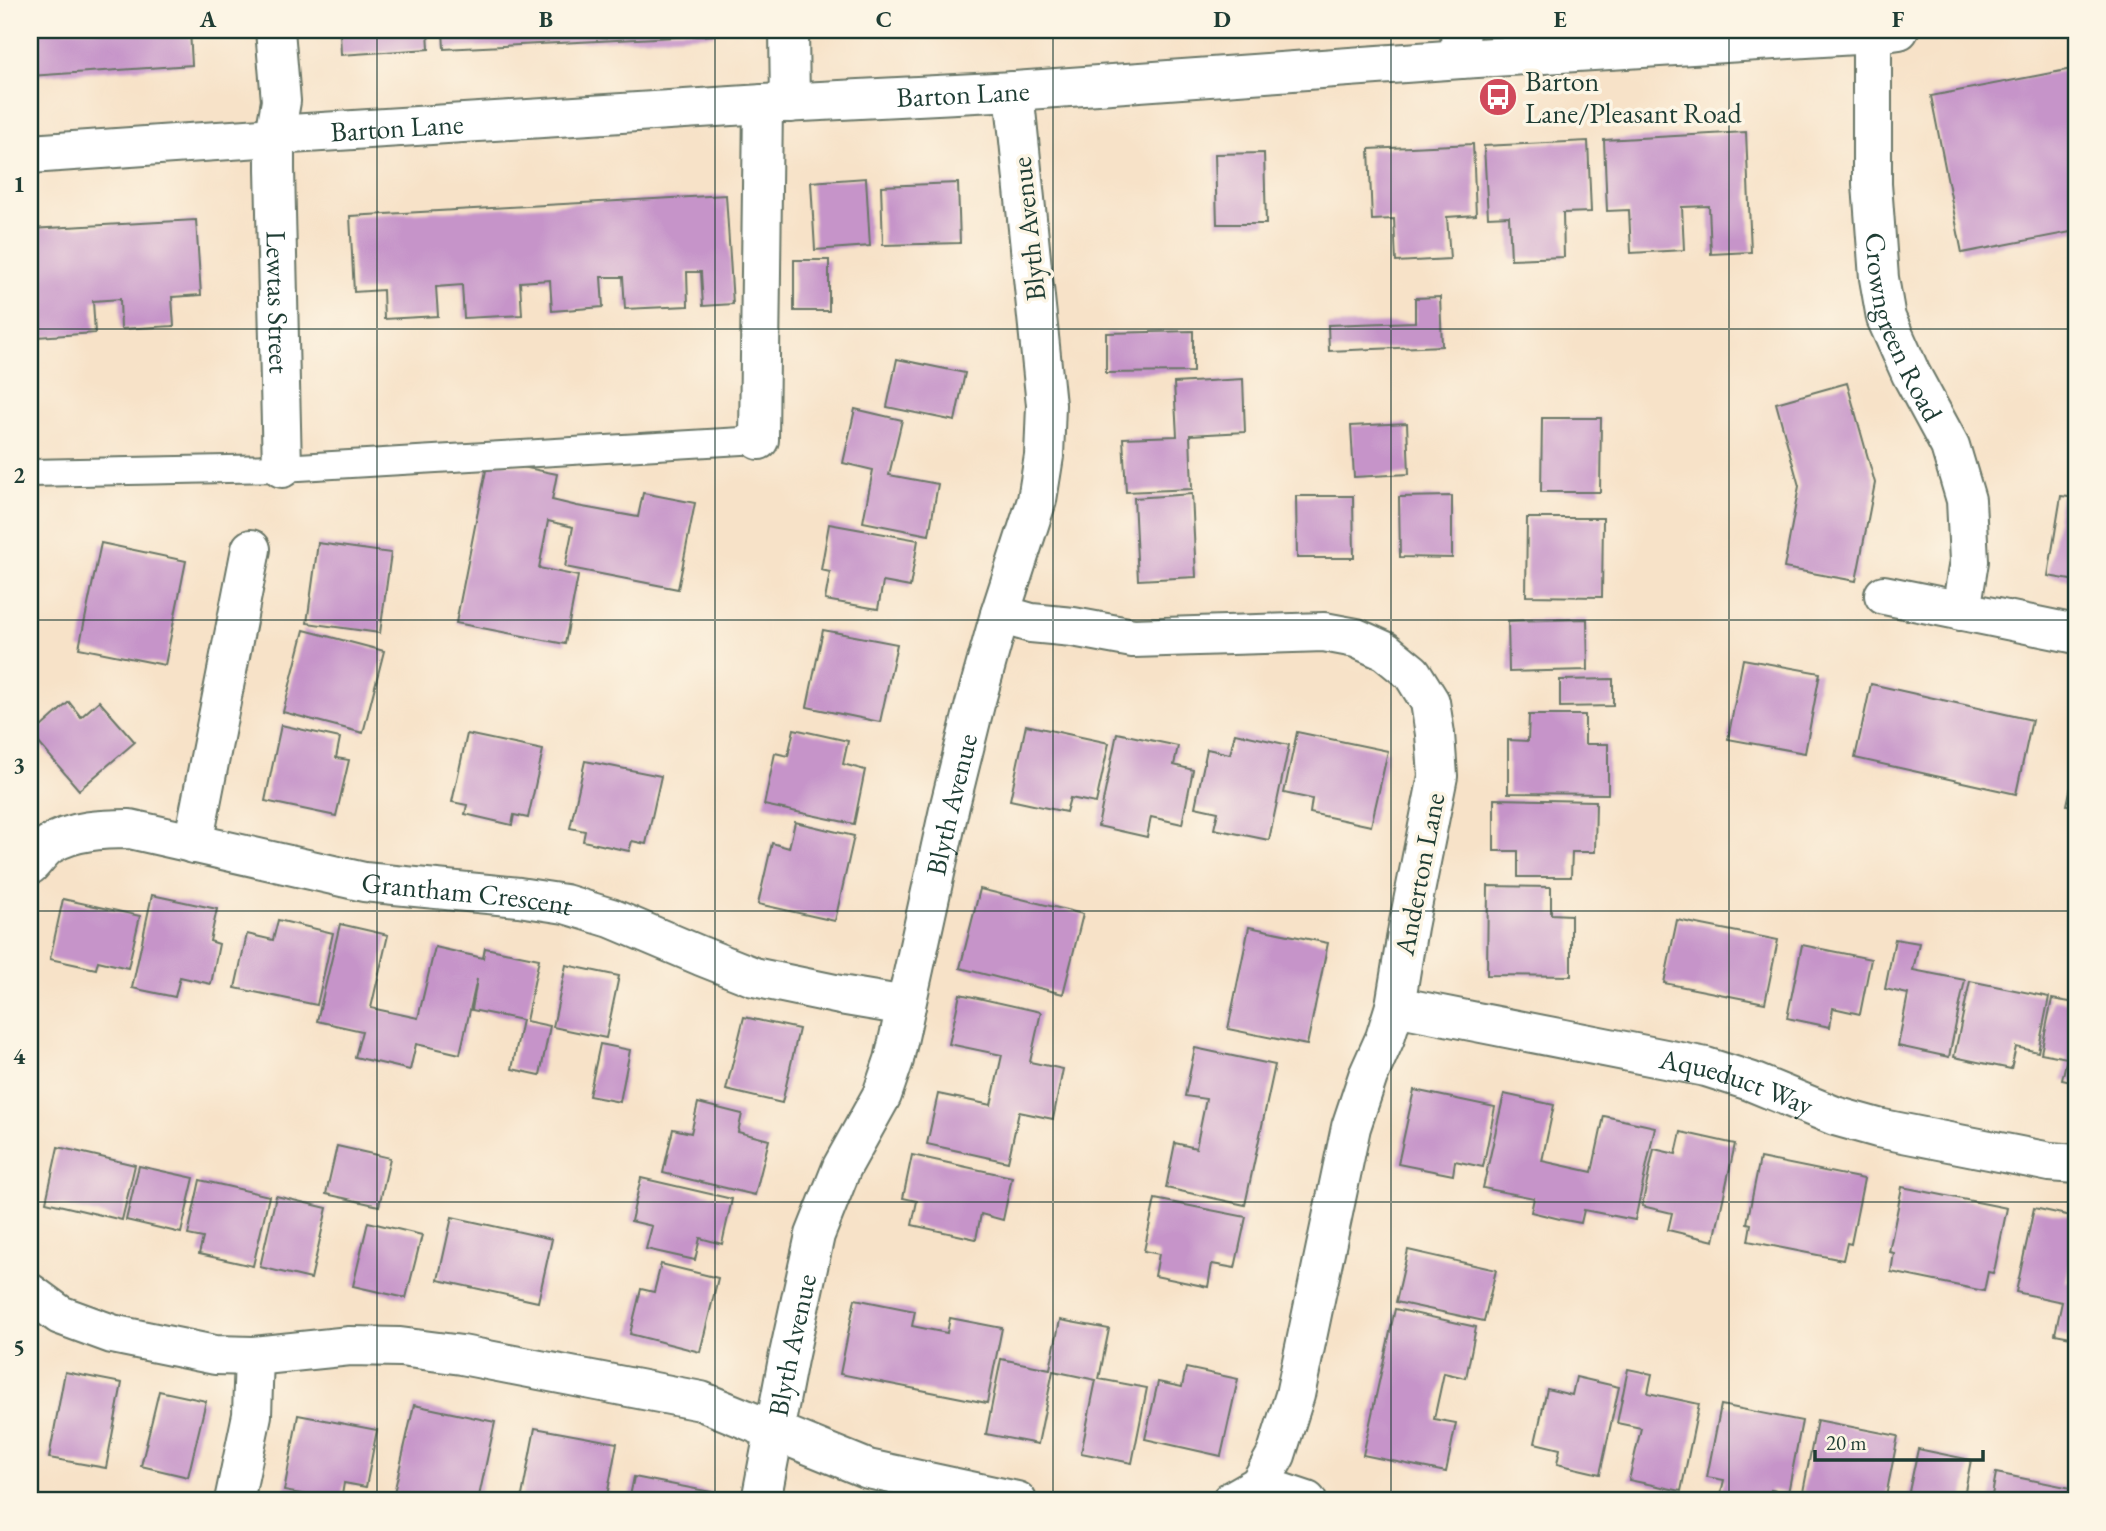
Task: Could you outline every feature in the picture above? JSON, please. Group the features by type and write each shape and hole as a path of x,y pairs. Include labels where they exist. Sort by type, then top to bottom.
{"street":[{"name":"Lewtas Street","path":"275,30 281,100 275,135 275,169 282,468"},
{"path":"759,440 776,104 789,30"},
{"name":"Barton Lane","path":"30,154 275,135 1014,92 1460,44 1886,32"},
{"name":"Crowngreen Road","path":"1886,32 1872,184 1879,278 1886,318 1911,374 1950,446 1966,500 1969,561 1961,611"},
{"name":"Blyth Avenue","path":"761,1501 815,1235 842,1167 882,1095 894,1060 950,805 1000,614 1037,500 1044,456 1046,405 1014,92"},
{"path":"193,844 251,550"},
{"path":"1884,595 2076,634"},
{"name":"Anderton Lane","path":"1000,614 1031,623 1073,627 1133,638 1324,632 1356,638 1385,651 1412,673 1430,702 1438,776 1395,1006 1351,1127 1295,1395 1276,1455 1245,1493"},
{"name":"Grantham Crescent","path":"30,865 49,845 98,828 130,829 363,882 565,904 611,918 754,977 906,1006"},
{"name":"Aqueduct Way","path":"1395,1006 1706,1067 1750,1081 1835,1116 1867,1125 2001,1153 2076,1164"},
{"path":"30,1293 60,1315 112,1334 215,1354 254,1356 350,1346 401,1347 461,1355 701,1401 868,1469 1017,1501"},
{"path":"234,1501 252,1415 254,1356"},
{"path":"1245,1493 1307,1501"}],"lane":[{"path":"30,474 282,468 759,440"}],"building":[{"path":"30,30 190,30 192,65 30,76"},
{"path":"340,30 428,30 429,49 341,55"},
{"path":"443,30 714,30 714,35 444,49"},
{"path":"2072,69 2076,88 2076,231 1962,253 1931,96"},
{"path":"1746,132 1751,252 1711,254 1709,206 1682,207 1684,250 1631,253 1629,210 1607,211 1604,140"},
{"path":"1588,141 1591,212 1563,213 1564,257 1511,259 1509,216 1488,217 1484,146"},
{"path":"1473,144 1476,215 1447,217 1450,259 1396,262 1394,219 1372,220 1369,149"},
{"path":"1264,153 1266,224 1217,224 1215,154"},
{"path":"866,178 870,246 815,250 811,182"},
{"path":"958,183 960,243 883,245 881,186"},
{"path":"726,195 733,304 703,306 701,272 687,272 688,306 625,309 623,277 601,277 603,307 552,311 550,280 520,282 522,315 464,318 462,285 436,287 438,316 384,319 383,290 354,292 350,216"},
{"path":"196,220 201,295 172,297 174,326 121,329 120,299 93,301 95,333 37,337 35,305 30,305 30,229"},
{"path":"794,260 829,260 829,311 794,311"},
{"path":"1440,297 1442,346 1329,351 1328,325 1415,322 1415,298"},
{"path":"1193,331 1193,372 1106,373 1106,333"},
{"path":"897,359 965,373 955,421 887,407"},
{"path":"1243,379 1245,432 1190,435 1192,489 1126,492 1123,438 1177,436 1174,383"},
{"path":"1847,383 1875,483 1856,581 1784,568 1799,486 1776,403"},
{"path":"855,409 902,420 889,475 938,484 929,535 863,522 873,470 843,463"},
{"path":"1542,418 1601,418 1600,492 1541,492"},
{"path":"1407,423 1409,474 1354,477 1351,426"},
{"path":"488,460 557,474 552,500 577,506 638,517 643,493 695,503 678,589 565,567 573,527 548,521 539,568 578,576 565,644 456,623"},
{"path":"1192,494 1196,577 1138,580 1134,498"},
{"path":"1296,496 1353,496 1354,558 1297,558"},
{"path":"1452,496 1452,558 1400,557 1399,497"},
{"path":"2061,496 2076,498 2076,581 2048,576"},
{"path":"1527,518 1603,518 1602,597 1526,596"},
{"path":"829,524 918,540 910,587 883,582 878,609 825,600 830,572 821,570"},
{"path":"101,543 186,561 165,665 79,648"},
{"path":"318,543 391,553 380,633 307,623"},
{"path":"1587,619 1588,670 1509,672 1508,621"},
{"path":"304,630 384,651 363,733 283,712"},
{"path":"823,630 897,644 880,722 807,707"},
{"path":"1743,659 1820,673 1805,753 1728,739"},
{"path":"1613,679 1613,706 1560,707 1560,680"},
{"path":"1871,684 2032,720 2016,794 1855,758"},
{"path":"99,701 135,742 79,790 32,735 69,702 81,717"},
{"path":"1529,715 1585,715 1585,744 1608,744 1608,794 1508,793 1508,740 1528,741"},
{"path":"281,725 340,738 336,758 349,760 336,816 265,801"},
{"path":"1026,725 1109,743 1096,803 1070,798 1066,812 1010,800"},
{"path":"794,729 848,741 843,764 865,770 854,824 764,805 775,753 788,756"},
{"path":"1297,732 1388,751 1371,826 1310,813 1312,799 1284,793"},
{"path":"1117,733 1178,746 1174,765 1193,770 1182,824 1151,817 1147,837 1098,826"},
{"path":"1235,733 1289,745 1269,840 1214,829 1218,812 1195,807 1207,749 1230,754"},
{"path":"467,734 543,750 528,818 514,815 512,825 465,814 467,805 452,802"},
{"path":"585,761 661,776 646,844 632,841 629,851 583,841 585,831 570,828"},
{"path":"2076,769 2076,807 2067,805"},
{"path":"1494,799 1596,801 1595,852 1572,852 1571,877 1518,877 1518,851 1494,851"},
{"path":"795,822 854,836 835,921 758,904 772,843 789,848"},
{"path":"1488,886 1551,887 1551,914 1571,915 1571,976 1487,975"},
{"path":"980,889 1083,914 1063,994 960,968"},
{"path":"152,895 217,909 210,941 219,944 211,984 180,977 175,997 132,988"},
{"path":"63,899 140,916 128,968 98,961 96,969 50,959"},
{"path":"278,920 333,933 317,1005 235,988 247,934 273,940"},
{"path":"1677,920 1778,940 1765,1003 1664,983"},
{"path":"340,924 388,935 371,1008 418,1018 435,947 483,958 485,948 539,959 526,1021 550,1026 540,1075 512,1069 522,1020 472,1010 477,979 460,1054 416,1044 410,1070 355,1057 362,1031 317,1021"},
{"path":"1249,927 1328,943 1307,1045 1228,1029"},
{"path":"1895,939 1919,943 1913,970 1965,980 1949,1057 1898,1046 1908,994 1885,989"},
{"path":"1802,945 1871,959 1860,1014 1833,1008 1830,1027 1787,1018"},
{"path":"566,965 619,976 606,1038 553,1027"},
{"path":"1970,981 2049,997 2038,1052 2016,1047 2011,1069 1954,1057"},
{"path":"960,994 1041,1012 1030,1062 1063,1069 1053,1119 1019,1112 1008,1162 927,1144 938,1094 991,1105 1002,1055 949,1044"},
{"path":"2052,999 2076,1003 2076,1083 2062,1080 2067,1058 2041,1053"},
{"path":"744,1017 799,1029 782,1103 726,1090"},
{"path":"600,1044 630,1050 620,1102 589,1096"},
{"path":"1195,1048 1275,1065 1245,1205 1166,1188 1175,1143 1196,1148 1206,1099 1185,1096"},
{"path":"1414,1090 1495,1107 1483,1167 1455,1161 1453,1175 1398,1164"},
{"path":"1504,1094 1554,1105 1542,1161 1592,1172 1604,1116 1655,1127 1635,1220 1584,1210 1581,1223 1560,1219 1531,1212 1534,1198 1483,1188"},
{"path":"698,1103 742,1114 738,1132 769,1140 755,1195 663,1173 673,1129 691,1133"},
{"path":"1681,1132 1735,1144 1714,1241 1668,1230 1672,1213 1642,1206 1654,1149 1676,1154"},
{"path":"337,1146 390,1158 379,1206 326,1194"},
{"path":"58,1147 135,1165 122,1220 46,1202"},
{"path":"912,1155 1012,1177 1003,1220 981,1214 976,1239 912,1225 917,1201 903,1198"},
{"path":"1760,1158 1864,1179 1851,1244 1847,1243 1843,1260 1748,1241 1751,1224 1747,1223"},
{"path":"139,1166 194,1178 181,1233 126,1220"},
{"path":"641,1178 732,1199 722,1244 700,1238 695,1260 646,1249 652,1226 631,1221"},
{"path":"200,1180 269,1196 253,1266 199,1254 203,1238 188,1235"},
{"path":"1902,1187 2007,1208 1995,1267 1993,1273 1988,1272 1984,1291 1891,1272 1894,1253 1889,1252"},
{"path":"276,1196 327,1208 311,1279 260,1267"},
{"path":"1155,1199 1246,1217 1235,1268 1212,1264 1208,1287 1155,1276 1159,1254 1144,1251"},
{"path":"2034,1208 2076,1217 2076,1236 2066,1282 2076,1284 2076,1338 2055,1334 2062,1302 2016,1292"},
{"path":"452,1217 552,1239 538,1302 438,1280"},
{"path":"368,1222 422,1235 406,1298 353,1286"},
{"path":"1408,1250 1496,1270 1484,1321 1396,1302"},
{"path":"661,1264 718,1278 700,1352 630,1334 641,1289 654,1292"},
{"path":"855,1299 915,1311 912,1326 947,1333 950,1318 1002,1328 987,1403 840,1374"},
{"path":"1395,1309 1476,1327 1466,1378 1444,1373 1434,1419 1456,1423 1446,1472 1363,1455"},
{"path":"1060,1320 1109,1329 1099,1379 1147,1388 1132,1463 1081,1453 1096,1380 1053,1371 1038,1444 986,1434 1001,1359 1050,1369"},
{"path":"1186,1368 1238,1379 1221,1456 1145,1439 1158,1382 1182,1387"},
{"path":"1628,1369 1652,1374 1648,1393 1699,1404 1681,1491 1629,1480 1641,1428 1617,1423"},
{"path":"65,1372 122,1383 106,1468 49,1458"},
{"path":"1576,1377 1619,1387 1600,1474 1557,1464 1560,1449 1535,1443 1547,1389 1572,1395"},
{"path":"159,1391 206,1401 188,1477 141,1466"},
{"path":"414,1405 495,1422 478,1501 435,1501 394,1493"},
{"path":"1721,1405 1802,1421 1788,1493 1771,1490 1769,1501 1745,1498 1721,1493 1724,1480 1707,1477"},
{"path":"298,1415 377,1430 366,1487 344,1483 341,1501 284,1491"},
{"path":"1817,1420 1898,1436 1885,1501 1819,1501 1820,1496 1803,1492"},
{"path":"535,1428 617,1443 606,1501 521,1501"},
{"path":"1918,1449 1971,1460 1963,1501 1907,1501"},
{"path":"1996,1473 2076,1489 2073,1501 1991,1501"},
{"path":"634,1477 711,1492 709,1501 629,1501"}],"place":[{"name":"Barton Lane/Pleasant Road","path":"1498,97"}]}
